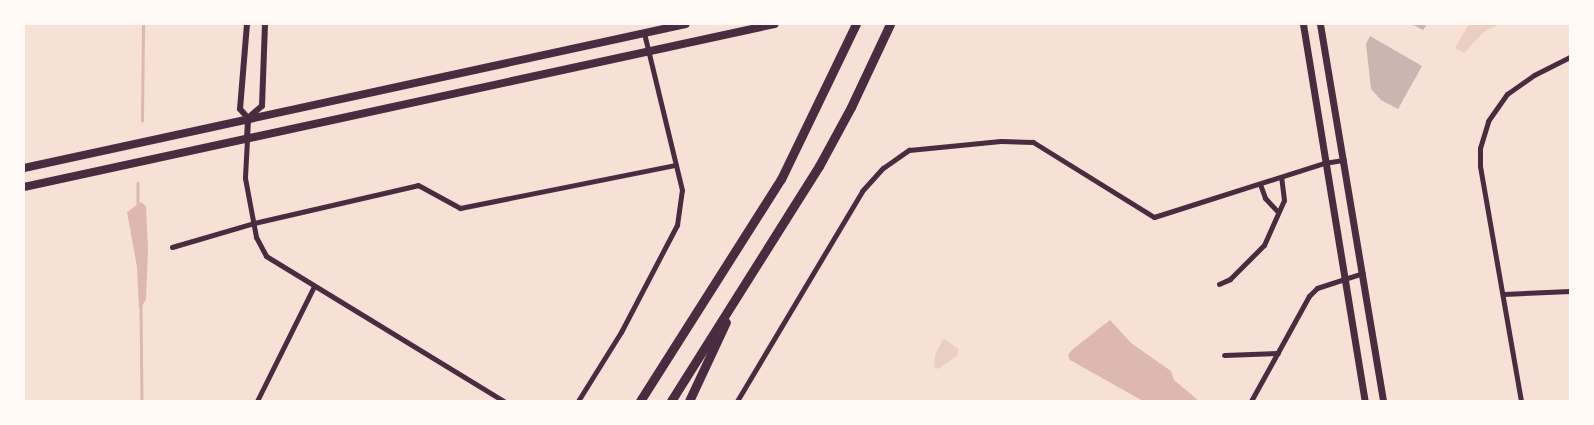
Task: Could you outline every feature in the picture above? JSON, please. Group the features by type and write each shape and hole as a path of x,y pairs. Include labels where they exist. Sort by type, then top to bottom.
{"highway":[{"path":"640,401 781,179 845,52 856,24"},
{"path":"671,401 819,166 890,24"},
{"path":"689,401 718,344 731,307"}],"main road":[{"path":"24,168 686,24"},
{"path":"24,187 775,24"},
{"path":"1302,24 1342,278 1365,401"},
{"path":"1320,24 1383,401"}],"street":[{"path":"247,24 240,109 248,118 245,178 254,223 266,256 504,401"},
{"path":"248,118 262,106 265,24"},
{"path":"578,401 621,332 677,225 682,190 644,33"},
{"path":"1521,401 1504,294 1480,166 1482,136 1497,106 1534,75 1570,57"},
{"path":"738,401 872,179 909,150 1002,141 1024,141 1041,145 1154,217 1324,163 1344,160"},
{"path":"172,247 254,223 418,185 460,208 676,166"},
{"path":"1219,284 1230,278 1264,246 1277,218 1277,210 1284,191 1281,177"},
{"path":"1260,184 1264,198 1277,210"},
{"path":"1251,401 1309,296 1317,288 1342,278 1362,274"},
{"path":"257,401 314,286"},
{"path":"1504,294 1570,291"},
{"path":"1224,355 1278,353"}],"shaded area":[{"path":"1469,24 1500,24 1485,31 1464,53 1455,48"},
{"path":"141,202 146,206 148,249 146,299 141,308 139,308 137,267 127,212"},
{"path":"1110,320 1131,343 1171,371 1174,380 1199,401 1143,401 1070,360 1068,355 1073,349"},
{"path":"944,338 959,350 957,356 938,369 934,367 935,354"}],"building":[{"path":"1411,24 1427,24 1423,30"},
{"path":"1370,36 1422,66 1398,109 1381,100 1371,89 1366,44"}],"waterway":[{"path":"142,121 143,24"},
{"path":"138,183 138,205"},
{"path":"141,305 142,401"}]}
